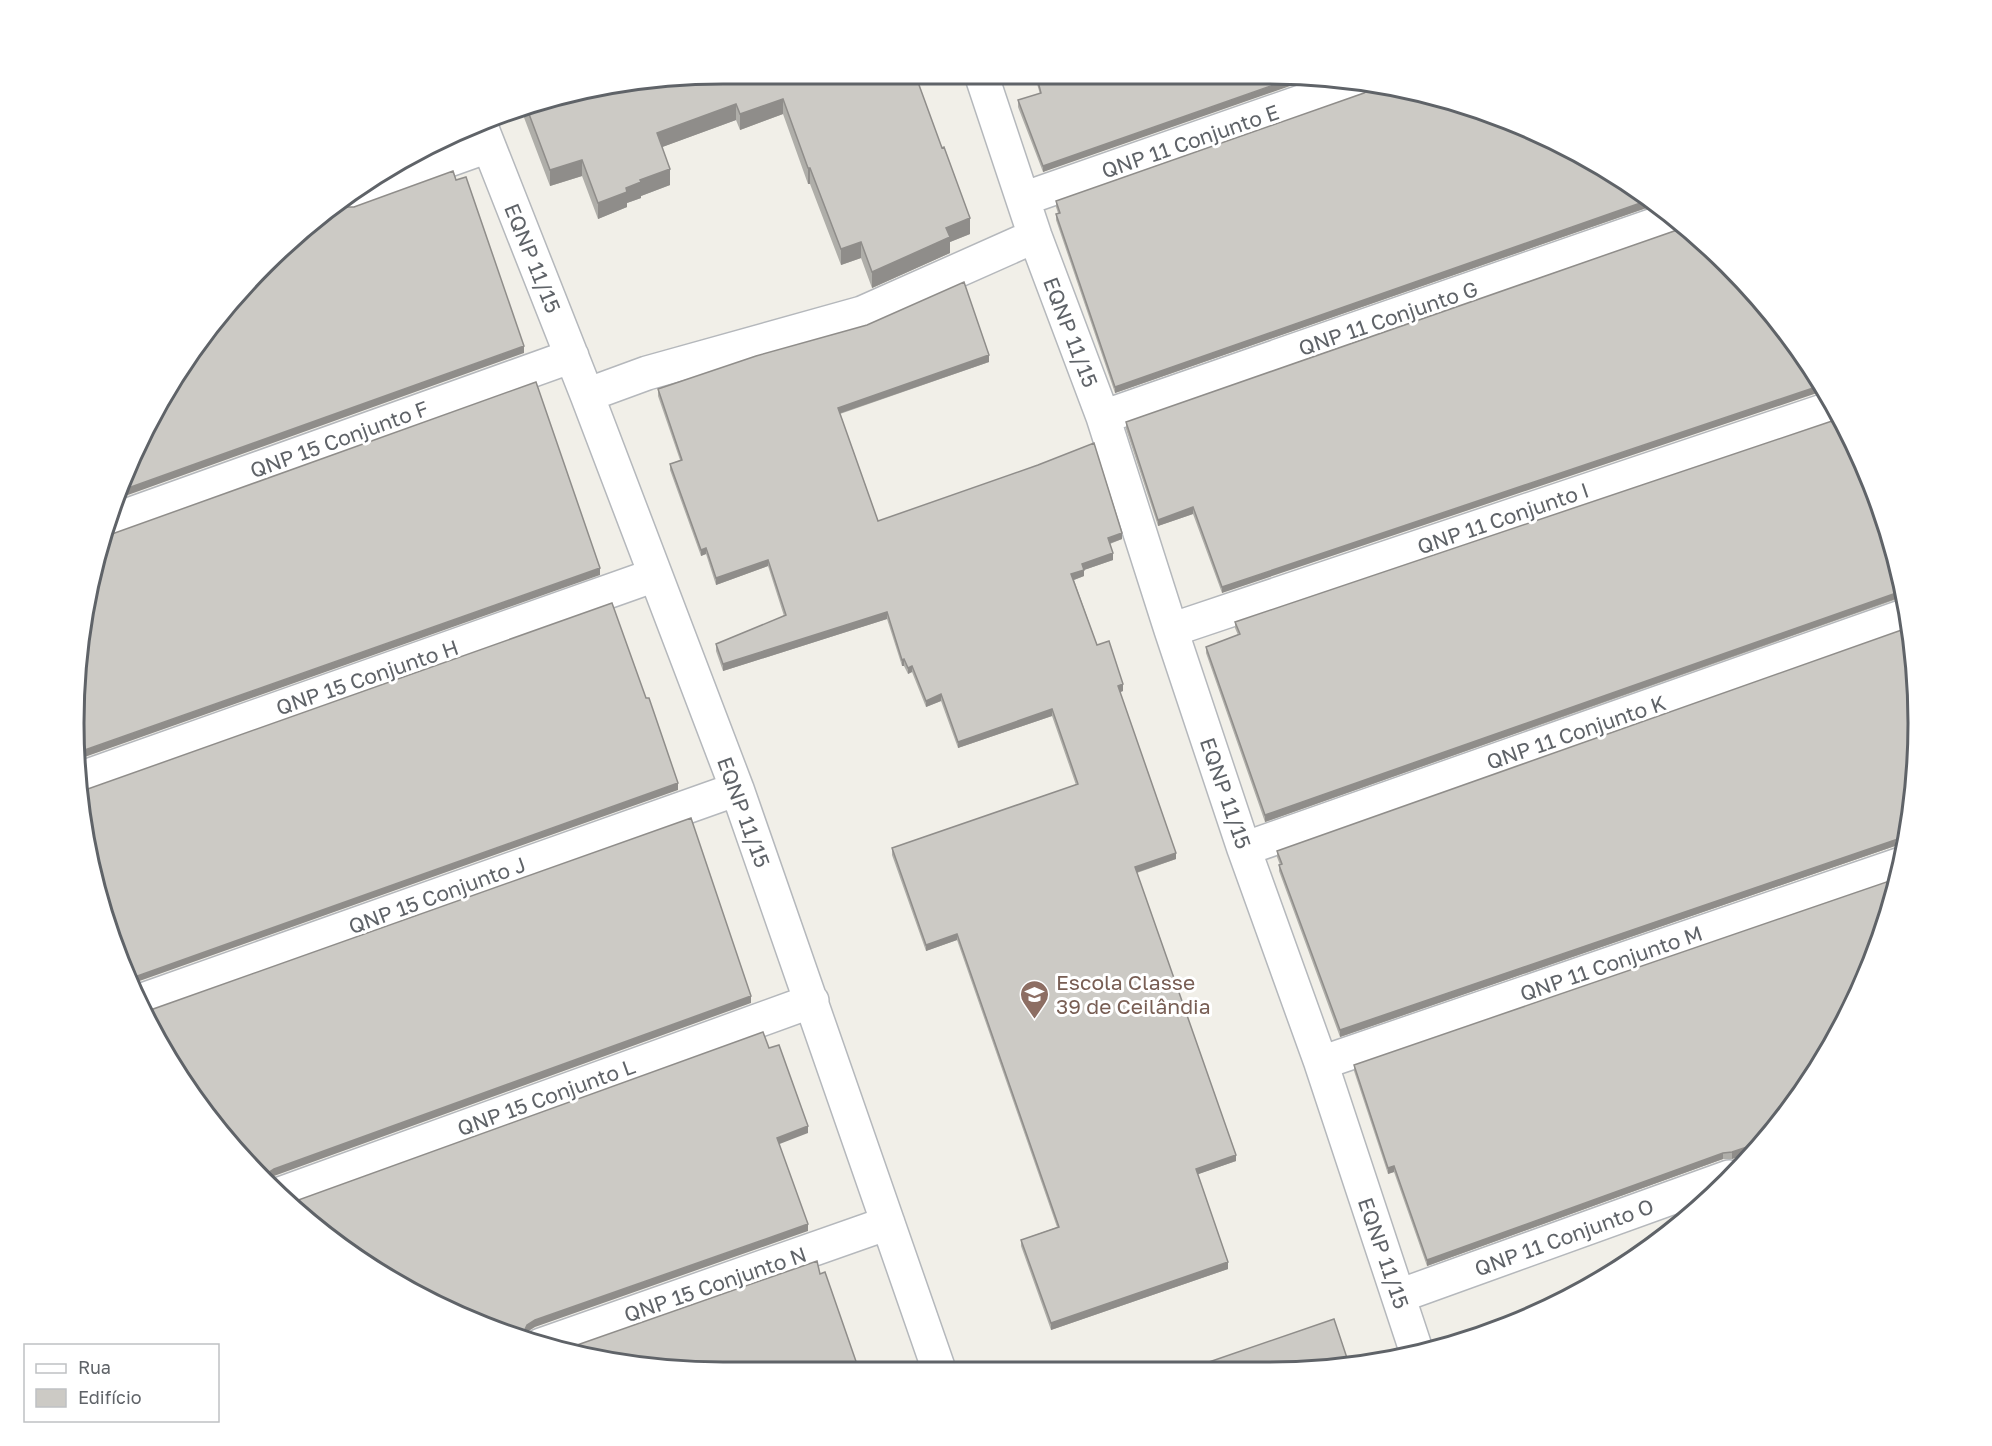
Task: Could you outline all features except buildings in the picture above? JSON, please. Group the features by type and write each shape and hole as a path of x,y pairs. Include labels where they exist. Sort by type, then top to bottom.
{"street":[{"name":"EQNP 11/15","path":"984,84 1035,236 1103,417 1244,849 1321,1063 1414,1345"},
{"name":"QNP 11 Conjunto E","path":"1023,199 1341,88"},
{"name":"EQNP 11/15","path":"484,134 572,356 736,789 812,1001 936,1362"},
{"path":"398,173 484,134"},
{"name":"QNP 11 Conjunto G","path":"1103,417 1664,221"},
{"path":"587,395 647,373 862,313 1035,236"},
{"name":"QNP 15 Conjunto F","path":"118,519 572,356"},
{"name":"QNP 11 Conjunto I","path":"1171,630 1825,410"},
{"name":"QNP 15 Conjunto H","path":"86,776 655,575"},
{"name":"QNP 11 Conjunto K","path":"1244,849 1899,618"},
{"name":"QNP 15 Conjunto J","path":"147,999 736,789"},
{"name":"QNP 11 Conjunto M","path":"1321,1063 1891,867"},
{"name":"QNP 15 Conjunto L","path":"289,1191 812,1001"},
{"name":"QNP 11 Conjunto O","path":"1399,1296 1712,1183"},
{"name":"QNP 15 Conjunto N","path":"557,1340 888,1223"}],"place":[{"name":"Escola Classe 39 de Ceilândia","path":"1035,1020"}]}
